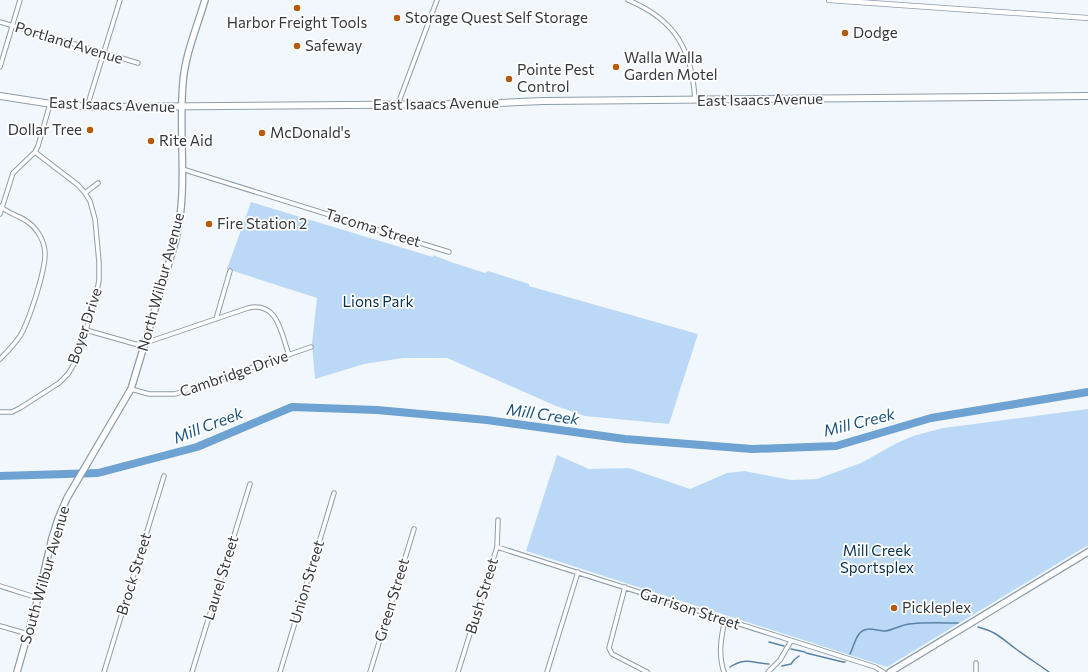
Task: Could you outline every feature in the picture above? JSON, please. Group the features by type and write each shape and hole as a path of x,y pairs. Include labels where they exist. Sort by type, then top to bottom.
{"main road":[{"name":"North Wilbur Avenue","path":"91,459 131,389 177,235 182,197 182,107 184,70 205,0"},
{"name":"East Isaacs Avenue","path":"0,96 50,104 87,107 182,107 1088,96"},
{"name":"South Wilbur Avenue","path":"17,672 62,508 91,459"},
{"path":"890,672 1088,552"}],"street":[{"path":"0,68 20,0"},
{"path":"87,107 120,0"},
{"path":"398,104 438,0"},
{"path":"628,0 644,7 657,16 668,26 680,41 690,63 695,100"},
{"path":"829,0 1088,18"},
{"name":"Portland Avenue","path":"0,22 138,63"},
{"path":"0,214 13,173 35,152 50,104"},
{"name":"Boyer Drive","path":"0,412 5,413 16,410 64,378 75,364 98,289 100,272 95,219 90,201 78,185 35,152"},
{"name":"Tacoma Street","path":"182,169 449,252"},
{"path":"85,193 98,183"},
{"path":"0,359 15,343 26,325 43,269 45,255 42,242 33,226 23,218 1,207"},
{"path":"216,319 230,271"},
{"path":"86,330 135,344 145,344 248,308 260,307 273,314 276,318 289,354"},
{"name":"Cambridge Drive","path":"131,389 149,394 175,394 312,347"},
{"name":"Brock Street","path":"104,672 164,476"},
{"name":"Laurel Street","path":"192,672 250,484"},
{"name":"Union Street","path":"280,672 334,493"},
{"name":"Bush Street","path":"458,672 497,547 498,520"},
{"name":"Green Street","path":"370,672 414,529"},
{"name":"Garrison Street","path":"497,547 875,667 883,672"},
{"path":"547,672 578,572"},
{"path":"0,586 38,598"},
{"path":"625,587 609,645 610,652 647,672"},
{"path":"724,620 720,649 724,672"},
{"path":"0,626 28,634"},
{"path":"768,672 780,660 790,641"},
{"path":"976,662 976,672"}],"green space":[{"name":"Lions Park","path":"251,202 433,257 433,255 485,273 488,271 529,284 529,286 698,334 669,424 585,416 556,406 447,358 403,358 364,364 315,379 312,343 317,298 227,269"},
{"name":"Mill Creek Sportsplex","path":"1088,409 1088,545 887,667 526,551 557,455 589,469 629,468 690,489 727,473 744,471 791,480 817,479 861,463 913,436 943,428"}],"waterway":[{"name":"Mill Creek","path":"0,476 98,473 197,447 292,407 377,410 487,420 625,439 752,449 836,446 931,418 1088,392"},
{"path":"850,654 858,636 862,631 868,629 885,631 909,624 958,623"},
{"path":"978,627 990,631 998,636 1049,672"},
{"path":"769,642 784,646"},
{"path":"791,649 805,652"},
{"path":"806,653 845,662"},
{"path":"782,666 791,664 799,656"},
{"path":"730,667 744,661 769,664"}],"place":[{"name":"Harbor Freight Tools","path":"297,8"},
{"name":"Storage Quest Self Storage","path":"397,18"},
{"name":"Dodge","path":"845,33"},
{"name":"Safeway","path":"297,46"},
{"name":"Walla Walla Garden Motel","path":"616,67"},
{"name":"Pointe Pest Control","path":"509,79"},
{"name":"Dollar Tree","path":"90,130"},
{"name":"McDonald's","path":"262,133"},
{"name":"Rite Aid","path":"151,141"},
{"name":"Fire Station 2","path":"209,224"},
{"name":"Pickleplex","path":"894,608"}]}
